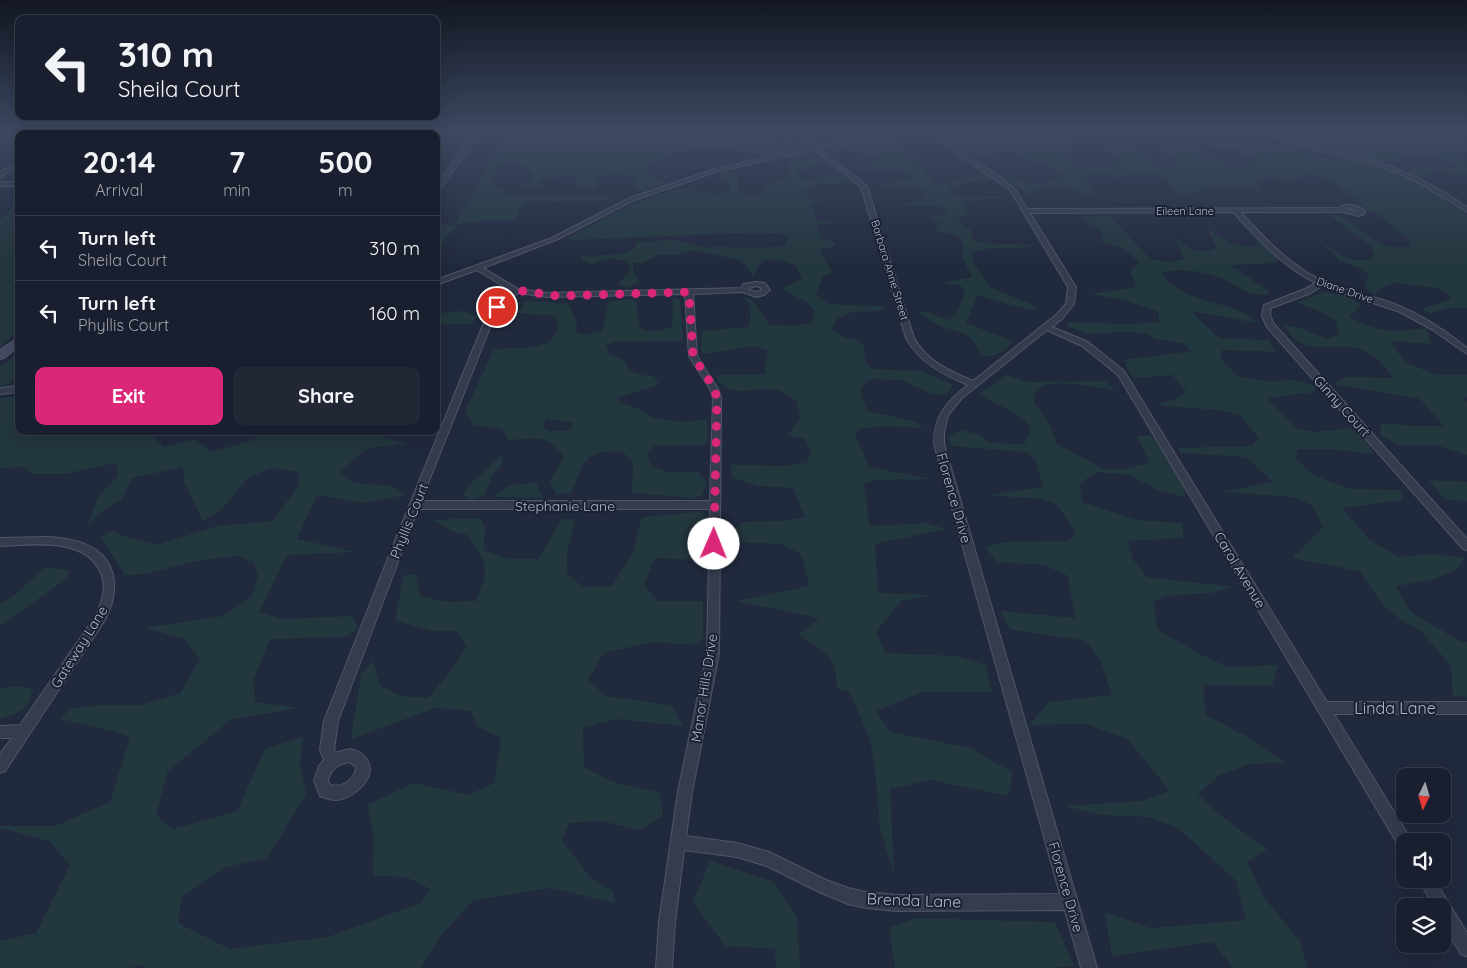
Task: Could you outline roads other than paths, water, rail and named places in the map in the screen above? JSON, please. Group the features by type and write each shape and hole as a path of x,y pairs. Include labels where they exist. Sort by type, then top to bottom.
{"main road":[{"path":"0,356 15,343"}],"street":[{"path":"440,282 554,239 643,194 695,177"},
{"name":"Barbara Anne Street","path":"852,177 864,186 910,338 918,352 939,369 972,384"},
{"name":"Florence Drive","path":"996,177 1008,185 1026,211 1072,287 1070,304 1060,317 972,384 954,400 944,414 939,433 940,449 1089,968"},
{"path":"1414,177 1435,188 1467,210"},
{"path":"0,184 15,184"},
{"name":"Eileen Lane","path":"1026,211 1343,210"},
{"name":"Diane Drive","path":"1235,211 1292,264 1322,283 1418,316 1438,328 1467,352"},
{"path":"478,268 516,290 558,296 745,290"},
{"name":"Ginny Court","path":"1322,283 1308,291 1267,307 1266,316 1270,325 1467,546"},
{"name":"Phyllis Court","path":"330,762 327,750 331,721 399,543 416,505 489,320 497,307 516,290"},
{"name":"Manor Hills Drive","path":"664,968 667,922 685,792 712,653 717,398 714,388 693,356 689,292"},
{"name":"Carol Avenue","path":"1046,327 1085,344 1121,373 1399,833"},
{"path":"0,391 15,389"},
{"name":"Stephanie Lane","path":"416,505 715,505"},
{"name":"Gateway Lane","path":"0,542 44,542 75,545 99,557 105,566 109,582 108,599 101,617 0,766"},
{"name":"Linda Lane","path":"1322,708 1467,708"},
{"path":"0,732 24,731"},
{"name":"Brenda Lane","path":"679,842 737,850 769,859 822,886 848,896 866,900 897,903 1070,902"},
{"path":"1451,921 1467,948"}]}
